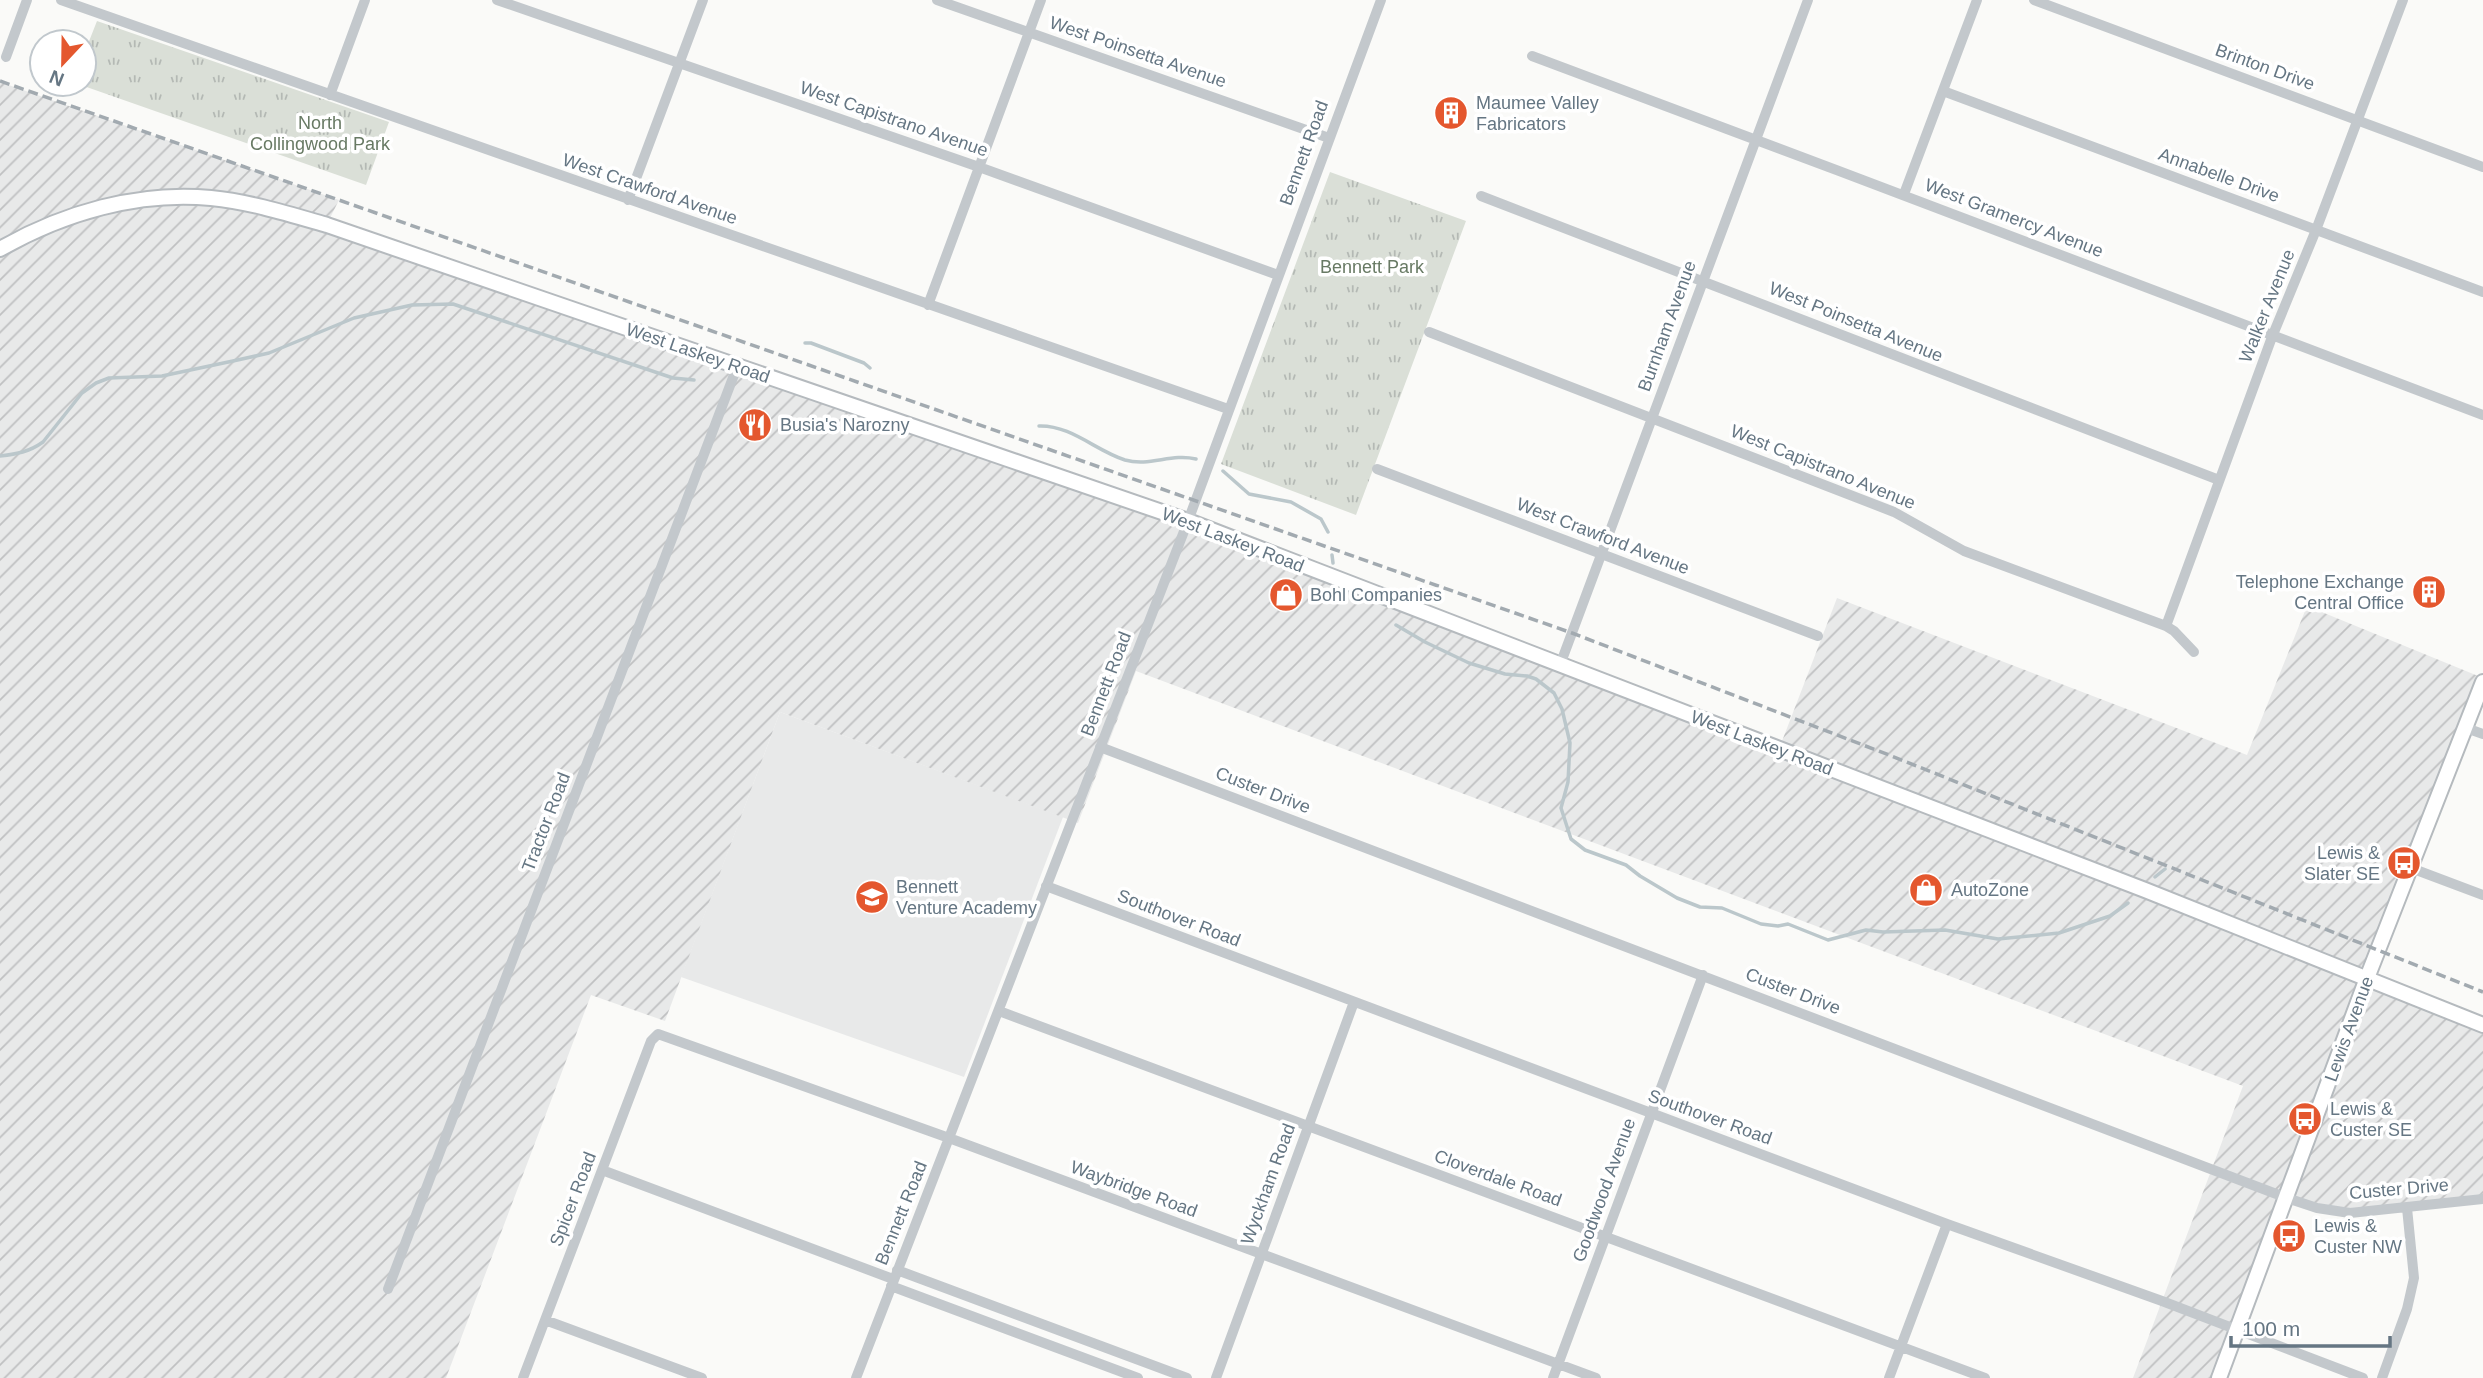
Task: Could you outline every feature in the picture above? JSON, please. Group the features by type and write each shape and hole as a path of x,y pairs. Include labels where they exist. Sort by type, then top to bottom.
{"main road":[{"name":"West Laskey Road","path":"0,248 53,222 116,204 175,198 209,198 241,203 327,225 1188,521 2145,890 2483,1025"},
{"name":"Lewis Avenue","path":"2219,1378 2367,978 2483,682"}],"street":[{"path":"6,57 27,0"},
{"name":"West Crawford Avenue","path":"61,0 1228,410"},
{"path":"330,95 365,0"},
{"name":"West Capistrano Avenue","path":"497,0 979,167 1278,275"},
{"path":"628,200 703,0"},
{"name":"West Poinsetta Avenue","path":"937,0 1329,138"},
{"path":"928,305 1041,0"},
{"name":"Burnham Avenue","path":"1560,665 1808,0"},
{"path":"1904,194 1977,0"},
{"name":"Brinton Drive","path":"2034,0 2483,167"},
{"name":"Walker Avenue","path":"2166,626 2272,337 2316,230 2403,0"},
{"name":"Bennett Road","path":"856,1378 1188,521 1379,1"},
{"name":"West Gramercy Avenue","path":"1532,56 1756,138 2272,337 2483,415"},
{"name":"Annabelle Drive","path":"1943,91 2483,292"},
{"name":"West Poinsetta Avenue","path":"1481,196 2219,480"},
{"name":"West Capistrano Avenue","path":"1429,332 1894,512 1964,551 2166,626 2194,652"},
{"name":"Tractor Road","path":"388,1289 737,367"},
{"name":"West Crawford Avenue","path":"1377,469 1818,636"},
{"path":"2466,728 2483,734"},
{"name":"Custer Drive","path":"1100,747 2317,1208 2350,1213 2483,1199"},
{"path":"2411,868 2483,895"},
{"name":"Southover Road","path":"1046,887 1947,1224 2237,1329 2362,1378"},
{"name":"Goodwood Avenue","path":"1553,1378 1703,975"},
{"name":"Wyckham Road","path":"1216,1378 1354,1002"},
{"name":"Cloverdale Road","path":"999,1011 1985,1378"},
{"name":"Waybridge Road","path":"659,1034 949,1138 1596,1378"},
{"name":"Spicer Road","path":"523,1378 651,1041 659,1034"},
{"path":"602,1170 893,1278 1186,1378"},
{"path":"2382,1378 2407,1309 2414,1278 2407,1208"},
{"path":"1889,1378 1947,1224"},
{"path":"893,1278 1138,1378"},
{"path":"545,1320 702,1378"}],"shaded area":[{"path":"0,82 28,92 28,98 46,98 339,200 327,224 1188,521 1779,749 1837,598 2247,755 2307,606 2483,678 2368,978 2483,1024 2483,1199 2350,1213 2287,1199 2219,1378 2133,1378 2243,1086 1136,671 1078,823 780,712 665,1021 591,995 446,1378 0,1378"},
{"name":"Bennett Venture Academy","path":"780,712 1063,817 964,1077 681,977"}],"green space":[{"name":"North Collingwood Park","path":"97,21 389,122 366,185 98,91 98,28 94,28"},
{"name":"Bennett Park","path":"1330,172 1466,221 1356,515 1221,464"}],"waterway":[{"path":"0,456 23,452 43,442 82,393 109,378 162,376 269,353 354,318 412,305 453,304 673,378 694,380"},
{"path":"805,343 864,363 870,368"},
{"path":"1039,426 1073,434 1114,456 1134,462 1196,459"},
{"path":"1223,471 1249,494 1291,502 1321,519 1328,532"},
{"path":"1332,555 1333,563"},
{"path":"1396,625 1469,663 1505,674 1536,679 1554,693 1562,709 1570,743 1568,782 1561,808 1571,839 1585,850 1626,865 1677,898 1700,907 1722,908 1761,924 1788,924 1828,940 1866,930 1945,930 1998,939 2059,933 2110,916 2128,903"},
{"path":"2155,877 2165,869"}],"railway":[{"path":"0,81 1572,633 1889,755 2483,992"}],"place":[{"name":"Maumee Valley Fabricators","path":"1451,113"},
{"name":"Busia's Narozny","path":"755,425"},
{"name":"Telephone Exchange Central Office","path":"2429,592"},
{"name":"Bohl Companies","path":"1286,595"},
{"name":"Lewis & Slater SE","path":"2404,863"},
{"name":"AutoZone","path":"1926,890"},
{"name":"Bennett Venture Academy","path":"872,897"},
{"name":"Lewis & Custer SE","path":"2305,1119"},
{"name":"Lewis & Custer NW","path":"2289,1236"}]}
